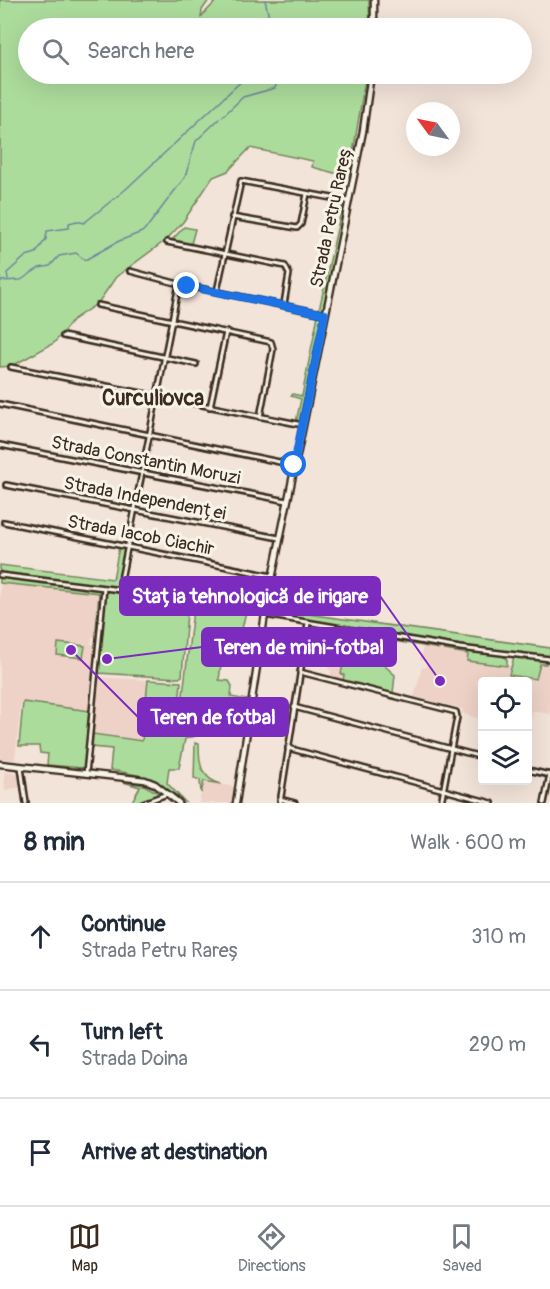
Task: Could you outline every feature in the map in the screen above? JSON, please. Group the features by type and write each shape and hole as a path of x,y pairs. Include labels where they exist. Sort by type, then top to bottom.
{"main road":[{"path":"374,0 374,18"},
{"name":"Strada Petru Rareș","path":"236,803 279,538 363,131 370,84"},
{"path":"0,764 145,780 179,803"}],"street":[{"path":"217,291 242,181 348,201"},
{"path":"232,217 297,228 301,224 308,193"},
{"path":"167,242 287,268 289,274 284,305"},
{"path":"130,271 178,284 325,314"},
{"path":"119,590 162,357 178,284"},
{"path":"98,305 226,331 272,343 260,417"},
{"path":"210,407 226,331"},
{"path":"63,336 196,364"},
{"path":"11,367 303,425"},
{"path":"0,404 294,465"},
{"name":"Strada Constantin Moruzi","path":"0,445 287,501"},
{"name":"Strada Independenței","path":"6,484 279,538"},
{"name":"Strada Iacob Ciachir","path":"4,522 272,576"},
{"path":"0,576 266,608"},
{"path":"86,774 104,588"},
{"path":"265,615 550,659"},
{"path":"295,803 280,801 308,623"},
{"path":"300,672 456,712 441,803"},
{"path":"294,707 478,756"},
{"path":"288,748 492,803"},
{"path":"21,767 26,803"},
{"path":"532,771 550,775 544,803"},
{"path":"143,803 167,794"}],"shaded area":[{"path":"0,583 100,594 97,637 92,637 91,644 96,645 88,710 21,702 15,760 0,759"},
{"path":"423,646 469,654 467,661 511,666 509,675 522,677 478,677 478,719 462,713 463,710 457,707 414,697 422,667 426,668 427,661 420,660"},
{"path":"336,654 346,655 341,674 344,675 343,681 331,678 331,670 328,669 330,659 335,659"},
{"path":"541,663 550,664 550,714 532,711 532,679 535,679"},
{"path":"98,677 148,680 145,712 178,715 142,741 93,734"},
{"path":"4,772 19,774 21,787 5,790"},
{"path":"204,781 236,787 232,803 199,803"}],"green space":[{"path":"0,0 209,0 202,10 201,17 217,0 369,0 370,18 18,18 18,84 364,84 349,177 312,167 313,161 250,148 228,171 213,177 183,222 166,240 116,277 98,303 74,319 54,343 12,366 0,367"},
{"path":"343,202 345,205 323,310 319,310"},
{"path":"184,227 195,229 191,244 171,241"},
{"path":"318,315 322,317 299,422 296,422 301,399 291,396 293,394 302,396"},
{"path":"119,547 124,549 116,588 0,574 0,565 113,579"},
{"path":"128,549 124,581 259,598 263,575 269,578 262,604 122,589"},
{"path":"0,577 101,590 98,628 96,630 99,593 0,583"},
{"path":"109,590 188,600 182,676 179,678 98,673 105,593"},
{"path":"194,602 247,607 238,647 220,643 217,663 221,664 219,680 229,681 232,686 231,697 247,700 246,703 230,702 228,717 208,715 206,732 197,731 196,736 185,739 179,768 169,768 167,783 186,803 151,780 110,770 112,749 91,747 93,734 142,741 148,680 181,682 177,728 179,728"},
{"path":"272,609 550,648 550,656 504,652 287,618 272,613"},
{"path":"330,630 390,640 385,666 395,675 393,693 343,681 344,675 341,674 345,655 336,654 335,659 326,658"},
{"path":"58,643 85,646 83,658 57,655"},
{"path":"446,648 503,656 507,660 507,666 467,661 468,654 444,650"},
{"path":"514,657 546,661 546,664 540,664 536,679 509,675"},
{"path":"23,702 90,711 84,768 47,765 48,754 40,753 39,746 19,746"},
{"path":"195,743 199,744 200,763 205,774 221,784 204,781 201,793 200,780 194,778"},
{"path":"123,782 144,785 162,795 141,803 131,803 140,787"}],"waterway":[{"path":"265,0 269,18"},
{"path":"8,279 7,273 26,256 36,253 46,239 47,231 69,228 69,223 77,221 84,223 126,189 238,84"},
{"path":"222,117 243,97 275,88 276,84"},
{"path":"0,281 21,280 39,268 50,266 59,256 76,253 85,260 119,241 142,232 185,177 196,141 219,119"}],"place":[{"name":"Teren de fotbal","path":"71,650"},
{"name":"Teren de mini-fotbal","path":"107,659"},
{"name":"Stația tehnologică de irigare","path":"440,681"}],"district":[{"name":"Curculiovca","path":"153,398"}],"route":[{"path":"187,286 325,314 294,465"}]}
